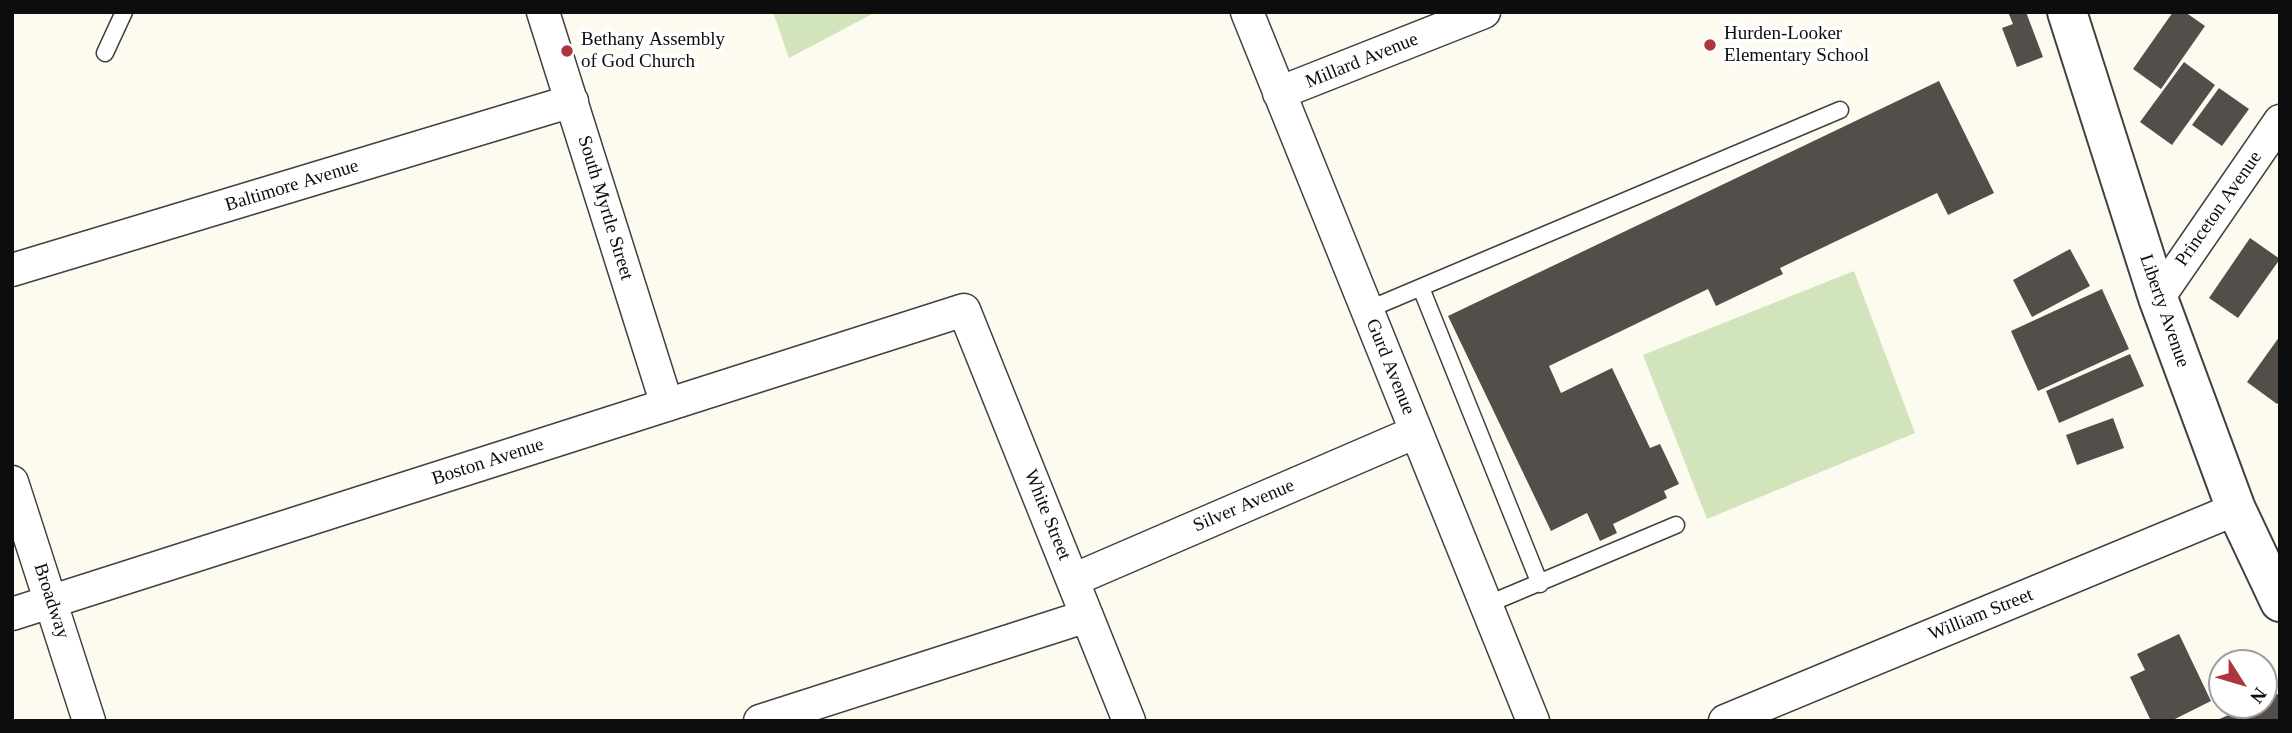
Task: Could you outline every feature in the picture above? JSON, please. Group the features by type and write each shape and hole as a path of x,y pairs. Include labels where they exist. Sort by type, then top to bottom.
{"street":[{"name":"South Myrtle Street","path":"543,12 667,405"},
{"name":"Gurd Avenue","path":"1247,12 1533,721"},
{"name":"Millard Avenue","path":"1279,93 1484,12"},
{"name":"Liberty Avenue","path":"2067,12 2158,298 2236,509 2280,602"},
{"name":"Baltimore Avenue","path":"12,270 572,101"},
{"name":"Princeton Avenue","path":"2158,298 2280,121"},
{"name":"Boston Avenue","path":"12,614 964,310"},
{"name":"White Street","path":"964,310 1129,721"},
{"name":"Silver Avenue","path":"1073,580 1416,432"},
{"name":"Broadway","path":"12,482 89,721"},
{"name":"William Street","path":"1725,721 2236,509"},
{"path":"764,720 1087,617"}],"lane":[{"path":"106,53 124,12"},
{"path":"1367,310 1840,110"},
{"path":"1421,288 1540,584"},
{"path":"1486,605 1676,526"}],"green space":[{"path":"773,12 876,12 789,58"},
{"path":"1854,271 1915,433 1707,519 1643,355"}],"building":[{"path":"2008,12 2026,12 2043,57 2017,67 2002,28 2013,24"},
{"path":"2173,12 2185,12 2205,26 2161,89 2133,69"},
{"path":"2184,62 2215,85 2172,145 2140,122"},
{"path":"1939,81 1994,193 1948,215 1937,193 1780,268 1783,274 1716,306 1708,289 1549,366 1561,393 1612,368 1650,448 1660,444 1679,484 1664,491 1667,498 1613,524 1617,533 1600,541 1587,513 1551,531 1448,316"},
{"path":"2219,88 2249,109 2222,146 2192,125"},
{"path":"2250,238 2280,259 2238,318 2209,298"},
{"path":"2070,249 2090,286 2032,317 2013,280"},
{"path":"2102,289 2129,349 2038,391 2011,331"},
{"path":"2280,336 2280,401 2277,404 2247,382"},
{"path":"2130,354 2144,386 2059,423 2046,391"},
{"path":"2113,418 2124,448 2077,465 2066,435"},
{"path":"2179,634 2208,695 2208,702 2171,721 2151,721 2130,677 2145,670 2137,654"},
{"path":"2280,693 2280,721 2215,721 2278,719"}],"place":[{"name":"Hurden-Looker Elementary School","path":"1710,45"},
{"name":"Bethany Assembly of God Church","path":"567,51"}]}
